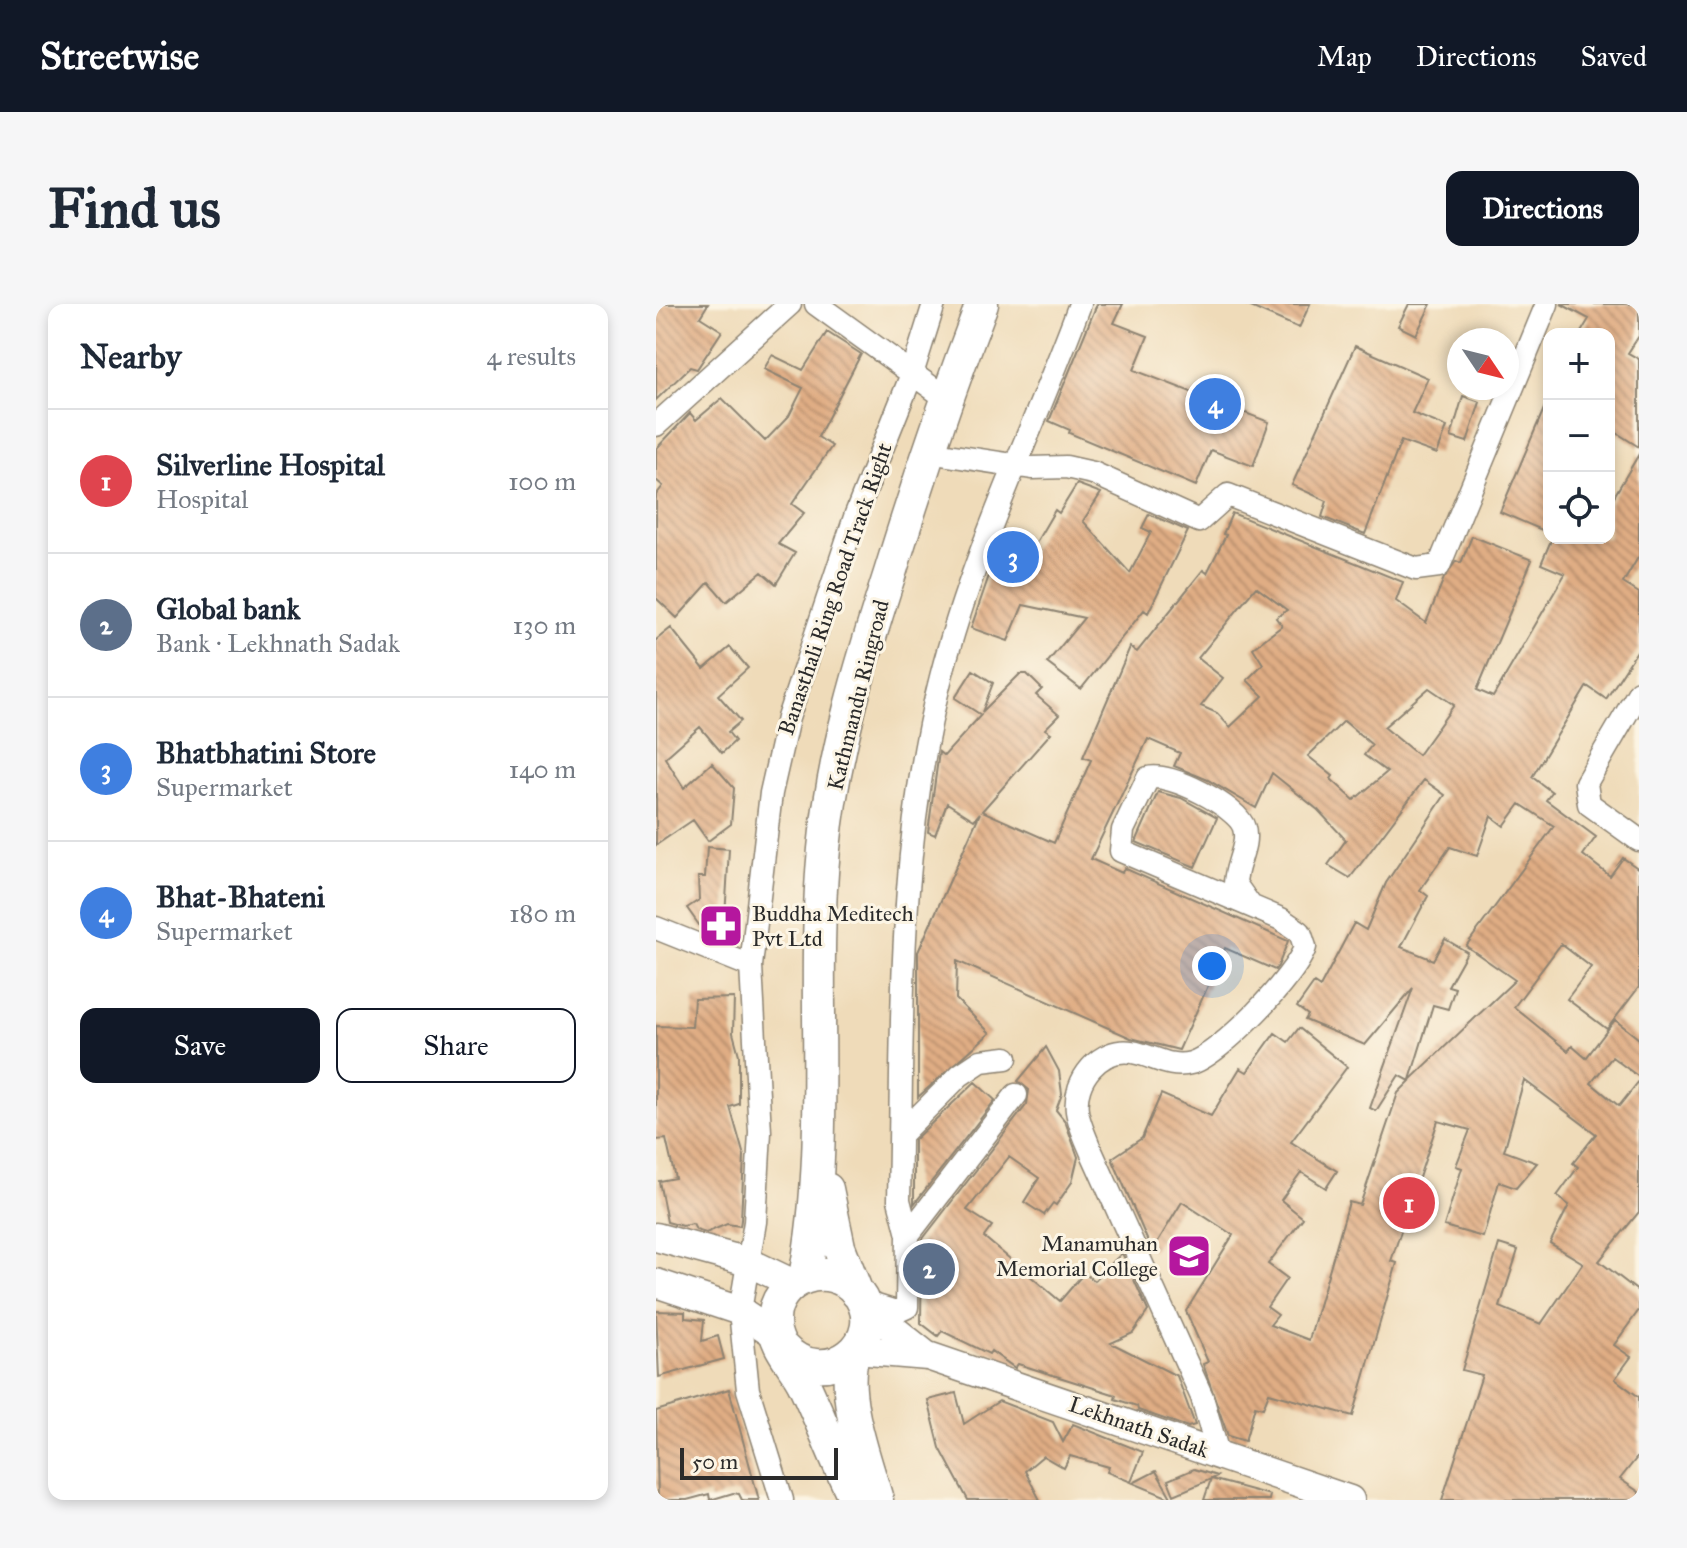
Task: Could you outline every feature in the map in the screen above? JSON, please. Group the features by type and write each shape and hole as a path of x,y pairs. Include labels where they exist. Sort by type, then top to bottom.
{"highway":[{"name":"Kathmandu Ringroad","path":"778,1341 776,1306 799,1280 821,1150 820,924 824,848 836,770 867,643 946,398 982,304"},
{"name":"Kathmandu Ringroad","path":"821,1150 839,1247 861,1300 866,1329 849,1365 849,1390 877,1500"},
{"path":"799,1280 816,1274 839,1278 861,1300"},
{"path":"778,1341 791,1357 816,1367 843,1361 855,1352"},
{"path":"778,1341 803,1381 856,1500"}],"main road":[{"path":"656,1237 748,1262 799,1280"},
{"path":"656,1283 740,1311 778,1341"},
{"name":"Lekhnath Sadak","path":"861,1300 928,1356"},
{"name":"Lekhnath Sadak","path":"855,1352 928,1356 1350,1500"}],"street":[{"path":"656,425 790,304"},
{"path":"816,304 946,398"},
{"name":"Banasthali Ring Road Track Right","path":"782,1500 748,1390 740,1311 755,1222 760,1132 751,966 771,793 788,718 856,514 912,374 934,304"},
{"path":"861,1300 896,1312 907,1307 908,1235 899,1200 908,866 917,791 941,674 1013,465 1080,304"},
{"path":"928,452 1013,465 1066,467 1093,473 1199,521 1228,495 1416,569 1439,566 1547,304"},
{"path":"1639,692 1586,783 1589,804 1639,840"},
{"path":"1218,1454 1202,1397 1091,1151 1076,1109 1086,1073 1101,1058 1124,1051 1178,1065 1196,1062 1215,1050 1278,987 1303,952 1303,939 1293,926 1250,905 1121,851 1123,830 1148,778 1168,779 1227,806 1238,815 1245,834 1235,884 1250,905"},
{"path":"656,928 751,966"},
{"path":"901,1134 960,1075 981,1061 1006,1058"},
{"path":"908,1235 1016,1095"}],"building":[{"path":"656,304 708,304 700,317 722,331 697,369 690,367 656,400"},
{"path":"1097,304 1123,304 1114,323 1148,336 1134,370 1269,422 1253,466 1211,450 1196,486 1069,433 1070,430 1049,421"},
{"path":"1244,304 1310,304 1299,328"},
{"path":"1409,304 1431,304 1416,335 1398,326"},
{"path":"1561,304 1639,304 1639,336 1628,353 1639,359 1639,447 1615,432 1615,328 1584,328 1589,319"},
{"path":"827,332 861,354 818,437 832,446 792,504 804,513 778,544 795,553 776,584 762,572 726,602 709,582 677,618 656,598 656,495 663,486 656,480 656,449 690,413 696,420 722,398 765,441 789,416 803,388 764,369 772,355 803,370"},
{"path":"1355,346 1428,378 1412,413 1447,427 1437,454 1401,441 1365,534 1322,517 1327,501 1292,485"},
{"path":"1462,400 1480,402 1467,442 1451,437"},
{"path":"1543,411 1543,530 1500,512"},
{"path":"1639,454 1639,556 1623,583 1639,593 1639,648 1606,699 1587,686 1532,777 1552,792 1546,800 1596,837 1583,855 1610,876 1623,858 1639,869 1639,987 1607,1029 1567,999 1591,967 1561,944 1514,1007 1568,1051 1572,1046 1586,1058 1615,1020 1639,1039 1639,1077 1612,1057 1591,1083 1619,1106 1639,1081 1639,1212 1599,1261 1639,1292 1639,1310 1614,1345 1631,1357 1615,1379 1639,1397 1639,1455 1620,1479 1639,1492 1639,1500 1442,1500 1482,1375 1462,1370 1499,1244 1518,1250 1500,1307 1541,1324 1583,1263 1550,1243 1569,1205 1557,1196 1578,1167 1573,1163 1596,1134 1524,1080 1504,1151 1537,1163 1516,1188 1499,1182 1483,1237 1444,1226 1462,1168 1456,1166 1470,1130 1438,1121 1391,1261 1397,1263 1353,1416 1269,1393 1263,1408 1255,1406 1245,1441 1228,1436 1203,1364 1208,1362 1186,1311 1233,1235 1182,1202 1152,1251 1112,1158 1142,1138 1161,1094 1211,1116 1240,1068 1247,1072 1275,1033 1288,1042 1299,1028 1347,1067 1291,1142 1337,1171 1326,1188 1301,1172 1281,1200 1303,1218 1268,1264 1287,1278 1267,1307 1278,1315 1270,1325 1309,1340 1349,1202 1360,1205 1398,1093 1410,1081 1399,1075 1376,1111 1370,1108 1413,988 1365,1045 1305,1020 1308,1015 1297,1007 1314,983 1320,987 1354,923 1366,930 1386,883 1445,795 1424,780 1350,878 1328,865 1346,840 1318,810 1272,773 1256,808 1208,780 1174,766 1180,753 1148,739 1091,859 1122,873 1124,868 1288,941 1278,966 1275,970 1225,948 1179,1050 1131,1038 957,961 956,999 990,1033 918,1097 918,952 980,813 974,820 947,803 935,835 928,832 939,752 944,756 981,715 955,698 973,670 993,683 982,712 1020,674 1027,674 1042,689 1036,695 1059,715 1045,729 1051,733 982,811 1054,843 1091,760 1083,757 1130,647 1137,652 1203,570 1207,573 1226,535 1223,534 1232,513 1403,582 1396,601 1426,623 1444,578 1456,561 1461,563 1472,536 1532,560 1477,690 1493,697 1565,574 1541,564 1549,544 1615,544 1615,495","holes":["1256,587 1287,610 1276,618 1282,626 1253,648 1263,664 1247,680 1263,696 1230,727 1217,713 1201,706 1223,678 1198,658","1429,688 1454,705 1418,755 1384,727","1344,721 1372,745 1364,755 1387,772 1354,800 1331,779 1333,776 1308,756","1520,804 1554,826 1466,946 1515,980 1410,1080 1433,1005 1448,1009 1455,988 1448,986 1467,952 1445,939 1433,960 1401,947 1428,896 1420,890 1450,847 1477,856 1491,816 1504,826"]},
{"path":"1077,484 1101,493 1083,521 1130,573 1151,532 1142,528 1149,514 1188,531 1148,613 1144,610 1081,689 1047,663 1084,618 1023,605 1008,641 971,628 993,564 1017,575 1055,510 1059,513"},
{"path":"671,628 704,669 730,647 748,668 718,695 741,721 728,732 735,741 722,753 700,727 665,758 684,788 712,763 734,788 731,824 708,841 693,820 656,845 656,640"},
{"path":"1158,792 1181,798 1217,818 1195,867 1136,842"},
{"path":"707,847 729,849 725,918 704,932 687,908 699,900 698,877 705,877"},
{"path":"734,998 733,1033 739,1055 739,1104 730,1107 744,1156 741,1220 740,1226 727,1224 706,1233 696,1230 693,1224 682,1226 667,1222 659,1181 675,1178 666,1139 656,1140 656,1026 692,1027 694,999"},
{"path":"1046,1047 1059,1071 1062,1094 1056,1110 1065,1121 1078,1157 1072,1182 1056,1205 1053,1203 1044,1215 1024,1202 1039,1178 1009,1157 967,1210 992,1226 984,1237 1060,1301 1084,1273 1094,1281 1122,1253 1148,1311 1133,1333 1111,1343 1177,1376 1195,1425 1188,1427 1138,1410 1137,1406 1115,1399 1116,1395 1018,1364 1015,1368 991,1351 989,1354 942,1331 938,1336 921,1323 922,1240 1027,1104 1029,1090 1018,1081"},
{"path":"975,1082 995,1100 914,1204 914,1140"},
{"path":"656,1311 685,1312 685,1318 704,1320 702,1341 718,1336 724,1359 659,1377"},
{"path":"729,1389 759,1500 742,1500 739,1494 733,1493 710,1500 709,1494 687,1500 658,1500 656,1411"},
{"path":"956,1393 964,1424 999,1401 1053,1422 1063,1442 1073,1424 1143,1452 1131,1482 1107,1472 1109,1467 1070,1456 1064,1468 1043,1456 1025,1471 1040,1500 968,1500 940,1448 928,1400"},
{"path":"1194,1469 1217,1476 1174,1495 1168,1480"},
{"path":"1156,1471 1172,1499 1133,1483"},
{"path":"1211,1479 1270,1495 1269,1500 1204,1500"}],"place":[{"name":"Bhat-Bhateni","path":"1215,404"},
{"name":"Bhatbhatini Store","path":"1013,557"},
{"name":"Buddha Meditech Pvt Ltd","path":"721,926"},
{"name":"Silverline Hospital","path":"1409,1203"},
{"name":"Manamuhan Memorial College","path":"1189,1256"},
{"name":"Global bank","path":"929,1269"}]}
